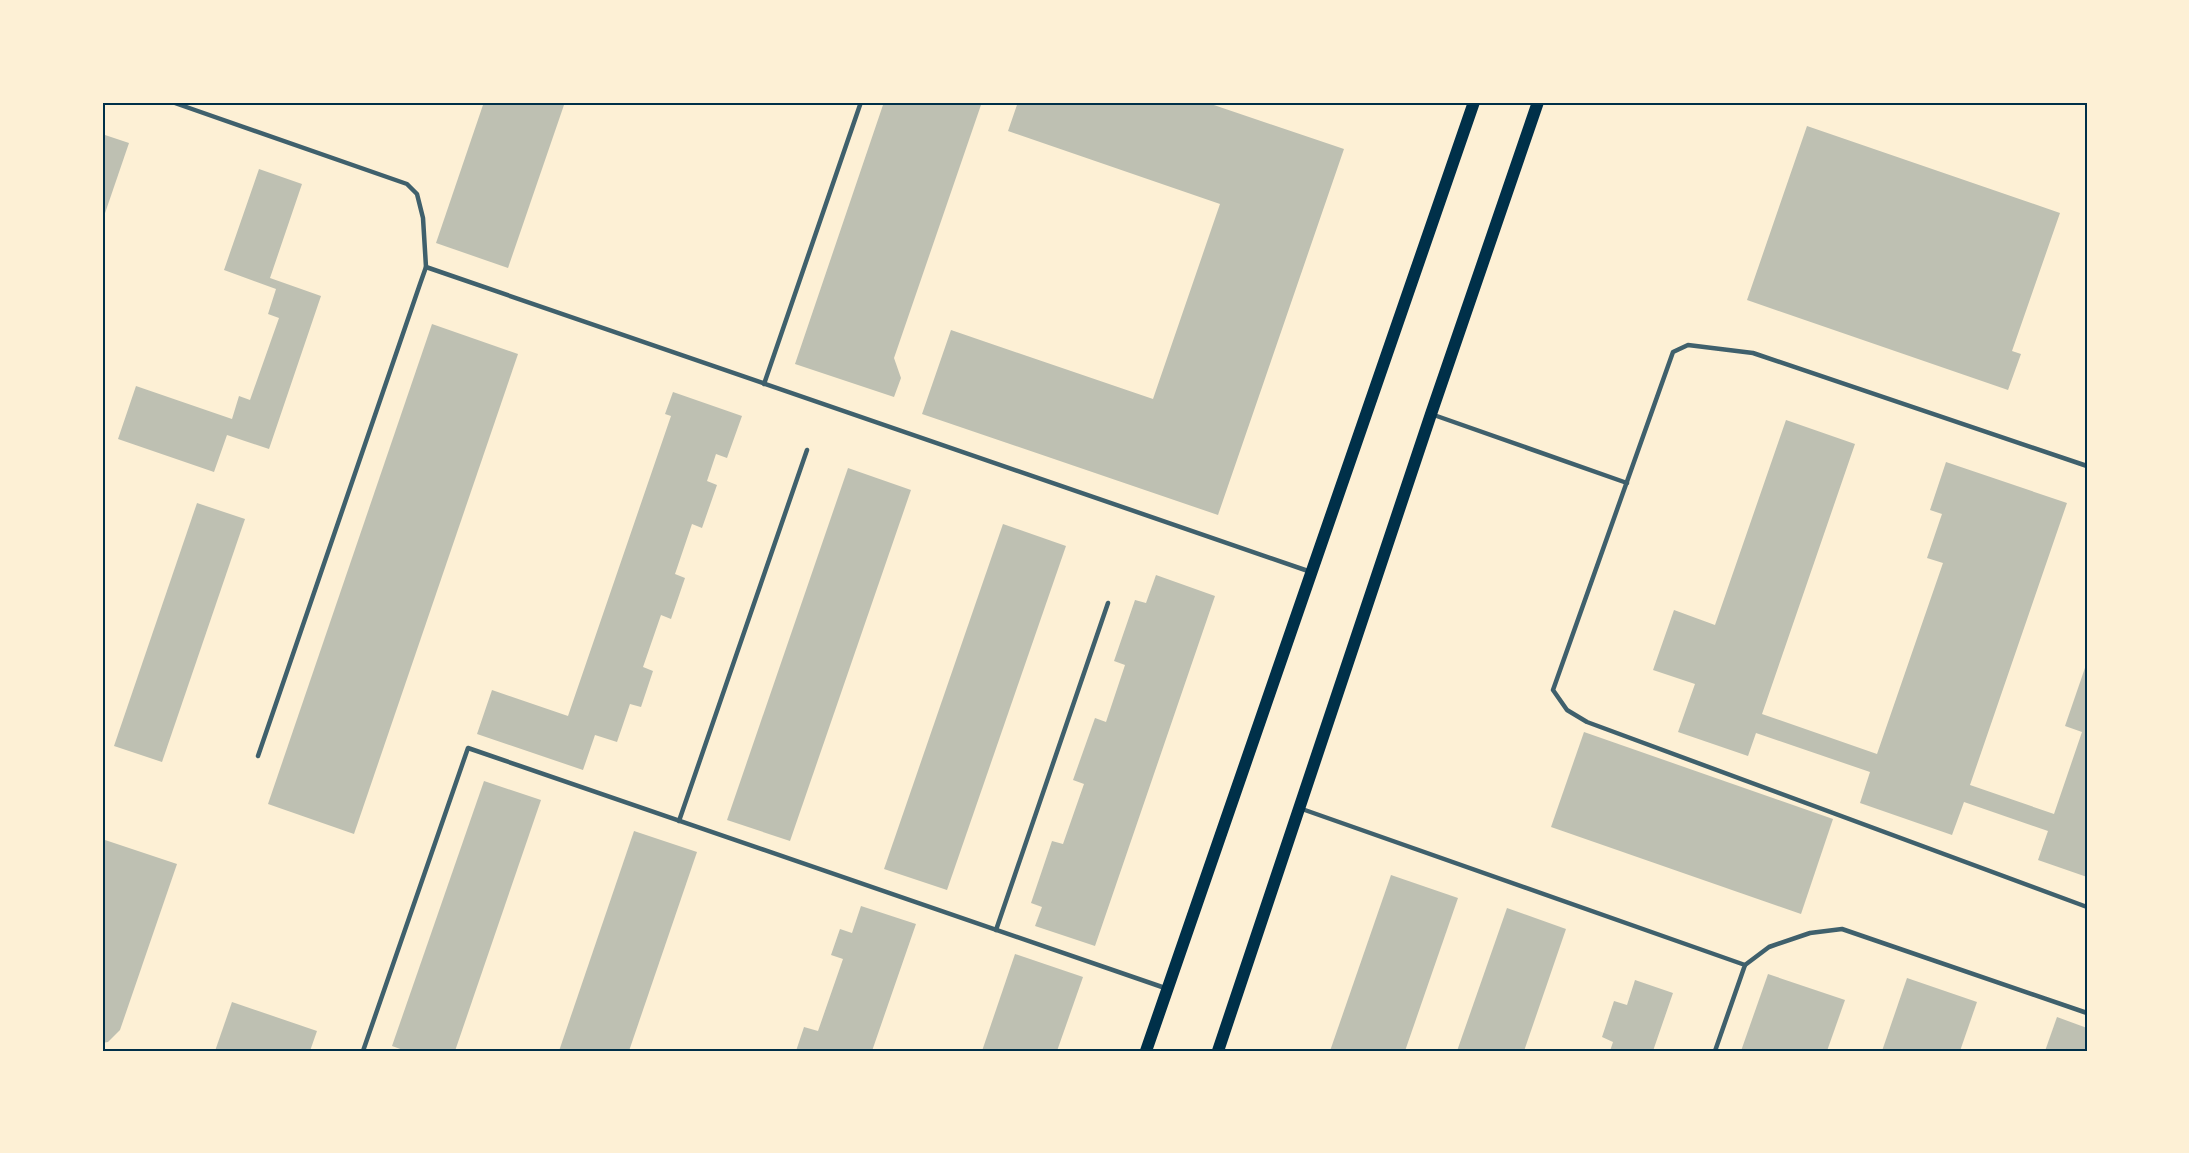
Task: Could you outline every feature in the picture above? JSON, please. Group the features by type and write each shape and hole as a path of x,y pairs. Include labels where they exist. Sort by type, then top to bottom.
{"main road":[{"path":"1146,1051 1474,102"},
{"path":"1218,1051 1538,102"}],"lane":[{"path":"172,102 407,184 417,194 423,218 426,267 258,756"},
{"path":"764,384 861,102"},
{"path":"426,267 1311,572"},
{"path":"2087,466 1753,353 1688,345 1673,352 1553,690 1567,710 1598,726 2087,907"},
{"path":"1431,414 1627,483"},
{"path":"679,821 807,450"},
{"path":"996,930 1108,603"},
{"path":"363,1051 468,748 1168,989"},
{"path":"1299,808 1745,965"},
{"path":"1715,1051 1745,965 1769,947 1810,933 1842,929 2087,1013"}],"building":[{"path":"484,102 565,102 508,268 436,243"},
{"path":"884,102 982,102 894,358 901,378 894,397 795,364"},
{"path":"1018,102 1205,102 1344,149 1218,515 922,414 951,330 1153,399 1220,204 1008,131"},
{"path":"1807,126 2060,213 2012,351 2021,354 2008,390 1747,300"},
{"path":"102,134 129,143 102,222"},
{"path":"259,169 302,184 270,278 321,296 269,449 227,435 214,472 118,439 136,386 232,419 239,396 250,400 279,318 268,314 276,289 224,270"},
{"path":"432,324 518,354 354,834 268,804"},
{"path":"673,392 742,416 727,458 716,454 707,481 717,485 702,528 692,524 675,574 685,578 671,619 661,615 643,667 653,671 641,707 630,704 617,742 595,735 583,770 477,734 492,690 568,716 671,416 665,414"},
{"path":"1786,420 1855,444 1762,714 1877,754 1943,563 1927,558 1942,514 1930,510 1946,462 2067,503 1970,785 2054,814 2082,732 2065,726 2087,662 2087,877 2038,860 2048,831 1964,802 1952,835 1860,803 1870,772 1756,733 1748,756 1678,732 1695,684 1653,670 1674,610 1715,625"},
{"path":"848,468 911,490 790,841 727,820"},
{"path":"197,503 245,519 162,762 114,746"},
{"path":"1003,524 1066,546 947,890 884,869"},
{"path":"1156,575 1215,596 1095,946 1035,926 1042,907 1031,903 1052,841 1063,844 1084,784 1073,780 1095,718 1106,722 1125,665 1114,661 1135,600 1146,603"},
{"path":"1584,732 1833,819 1801,914 1551,827"},
{"path":"484,781 541,800 455,1051 406,1051 392,1046"},
{"path":"634,831 697,852 629,1051 559,1051"},
{"path":"102,839 177,864 120,1030 108,1042 102,1043"},
{"path":"1391,875 1458,898 1405,1051 1330,1051"},
{"path":"861,906 916,924 872,1051 796,1051 804,1027 818,1031 843,959 831,955 840,929 852,933"},
{"path":"1507,908 1566,929 1524,1051 1457,1051"},
{"path":"1015,954 1083,977 1057,1051 982,1051"},
{"path":"1768,974 1845,1000 1827,1051 1741,1051"},
{"path":"1907,978 1977,1002 1960,1051 1882,1051"},
{"path":"1635,980 1673,993 1653,1051 1610,1051 1613,1042 1602,1037 1614,1001 1627,1005"},
{"path":"232,1002 317,1031 310,1051 215,1051"},
{"path":"2057,1017 2087,1028 2087,1051 2045,1051"}]}
